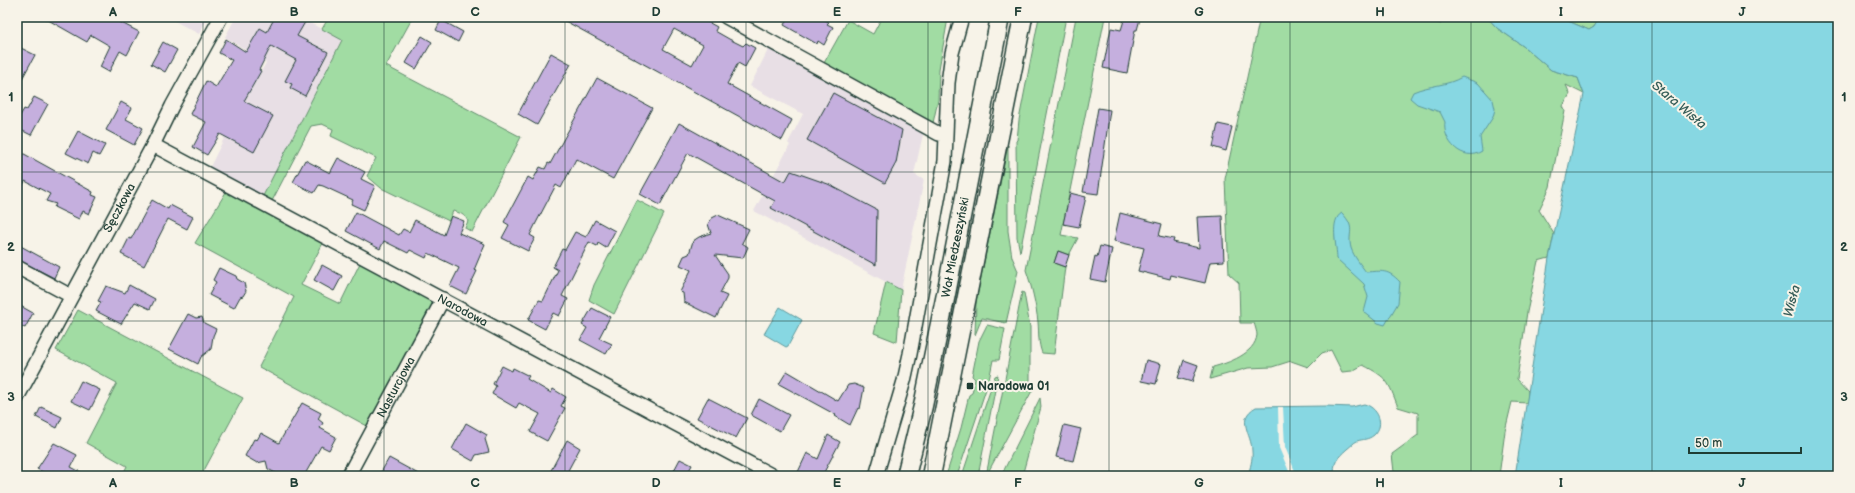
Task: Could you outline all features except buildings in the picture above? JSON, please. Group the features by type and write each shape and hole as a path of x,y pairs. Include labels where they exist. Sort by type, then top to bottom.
{"main road":[{"name":"Wał Miedzeszyński","path":"906,476 941,316 1000,17"},
{"name":"Wał Miedzeszyński","path":"931,476 1023,17"}],"street":[{"name":"Sęczkowa","path":"17,398 221,17"},
{"path":"726,17 938,134"},
{"path":"876,476 897,408 910,354 945,161 948,83 952,53 962,17"},
{"name":"Narodowa","path":"153,145 773,476"},
{"path":"17,267 71,296"},
{"name":"Nasturcjowa","path":"348,476 443,299"}],"shaded area":[{"path":"167,17 208,17 199,34"},
{"path":"236,17 298,17 342,39 263,196 210,167 229,128 266,63 225,37"},
{"path":"770,46 924,130 914,174 924,180 901,290 754,211 790,145 788,143 803,114 750,86"}],"green space":[{"path":"329,17 413,17 386,66 521,137 472,232 465,228 468,221 460,213 453,211 449,221 381,188 367,176 376,158 331,136 333,129 322,124 311,126 272,201 263,196 342,40 322,29"},
{"path":"882,17 948,18 939,69 938,100 933,123 824,63 848,20 873,34"},
{"path":"1039,17 1066,17 1020,252 1017,237 1016,141"},
{"path":"1076,17 1105,17 1061,235 1078,238 1069,255 1058,251 1054,263 1065,267 1054,354 1042,353 1039,342 1036,309 1026,270"},
{"path":"1260,17 1421,17 1441,24 1435,17 1487,17 1497,28 1523,46 1551,70 1578,78 1584,94 1566,85 1570,94 1563,106 1565,111 1550,187 1539,210 1554,234 1549,258 1538,261 1527,312 1517,379 1528,391 1527,403 1512,402 1505,431 1499,476 1397,476 1394,472 1392,454 1418,435 1418,413 1398,407 1392,391 1386,381 1378,373 1363,365 1352,371 1342,372 1331,350 1322,353 1308,367 1291,361 1272,367 1248,368 1210,379 1213,367 1240,357 1255,342 1257,335 1254,323 1240,323 1239,283 1229,274 1225,179"},
{"path":"1564,17 1590,17 1599,19 1594,27 1589,30 1568,21"},
{"path":"1008,145 1008,231 1012,257 1018,271 1006,323 982,318 975,335 976,301"},
{"path":"226,192 323,243 301,285 340,304 361,261 436,302 369,427 259,367 294,297 195,243"},
{"path":"637,200 664,214 614,314 589,300 594,285"},
{"path":"886,282 901,290 897,342 874,333"},
{"path":"1022,292 1024,293 1030,327 1030,382 1033,389 986,476"},
{"path":"78,310 243,398 201,476 122,476 127,466 86,443 117,383 56,350"},
{"path":"987,325 1005,329 999,360 993,360 989,380 957,476 946,476 961,428 969,395 972,393 975,379 972,376 979,341"},
{"path":"998,375 978,476 962,476 995,376"},
{"path":"1040,398 1041,407 1022,476 1001,476"}],"water":[{"path":"1487,17 1564,17 1568,21 1589,30 1594,27 1600,17 1838,17 1838,476 1515,476 1549,258 1584,94 1578,78 1551,70 1523,46 1497,28"},
{"path":"1462,77 1478,83 1493,100 1495,109 1493,117 1480,137 1482,151 1475,154 1461,152 1450,143 1445,129 1445,122 1440,112 1417,104 1410,98 1413,92 1450,82"},
{"path":"1342,213 1347,218 1351,230 1350,243 1352,251 1366,272 1376,271 1388,273 1400,282 1398,303 1385,325 1378,323 1364,312 1368,297 1364,284 1337,259 1335,227 1338,216"},
{"path":"780,307 802,320 788,346 786,347 764,334"},
{"path":"1364,404 1376,412 1380,421 1378,431 1370,438 1357,441 1341,455 1336,461 1334,467 1335,476 1248,476 1252,454 1246,422 1250,412 1256,407 1352,407"}],"pier":[{"path":"1278,407 1283,407 1285,447 1297,476 1291,476 1279,448"}],"place":[{"name":"Narodowa 01","path":"970,386"}],"water label":[{"name":"Stara Wisła","path":"1679,105"},
{"name":"Wisła","path":"1792,301"}]}
